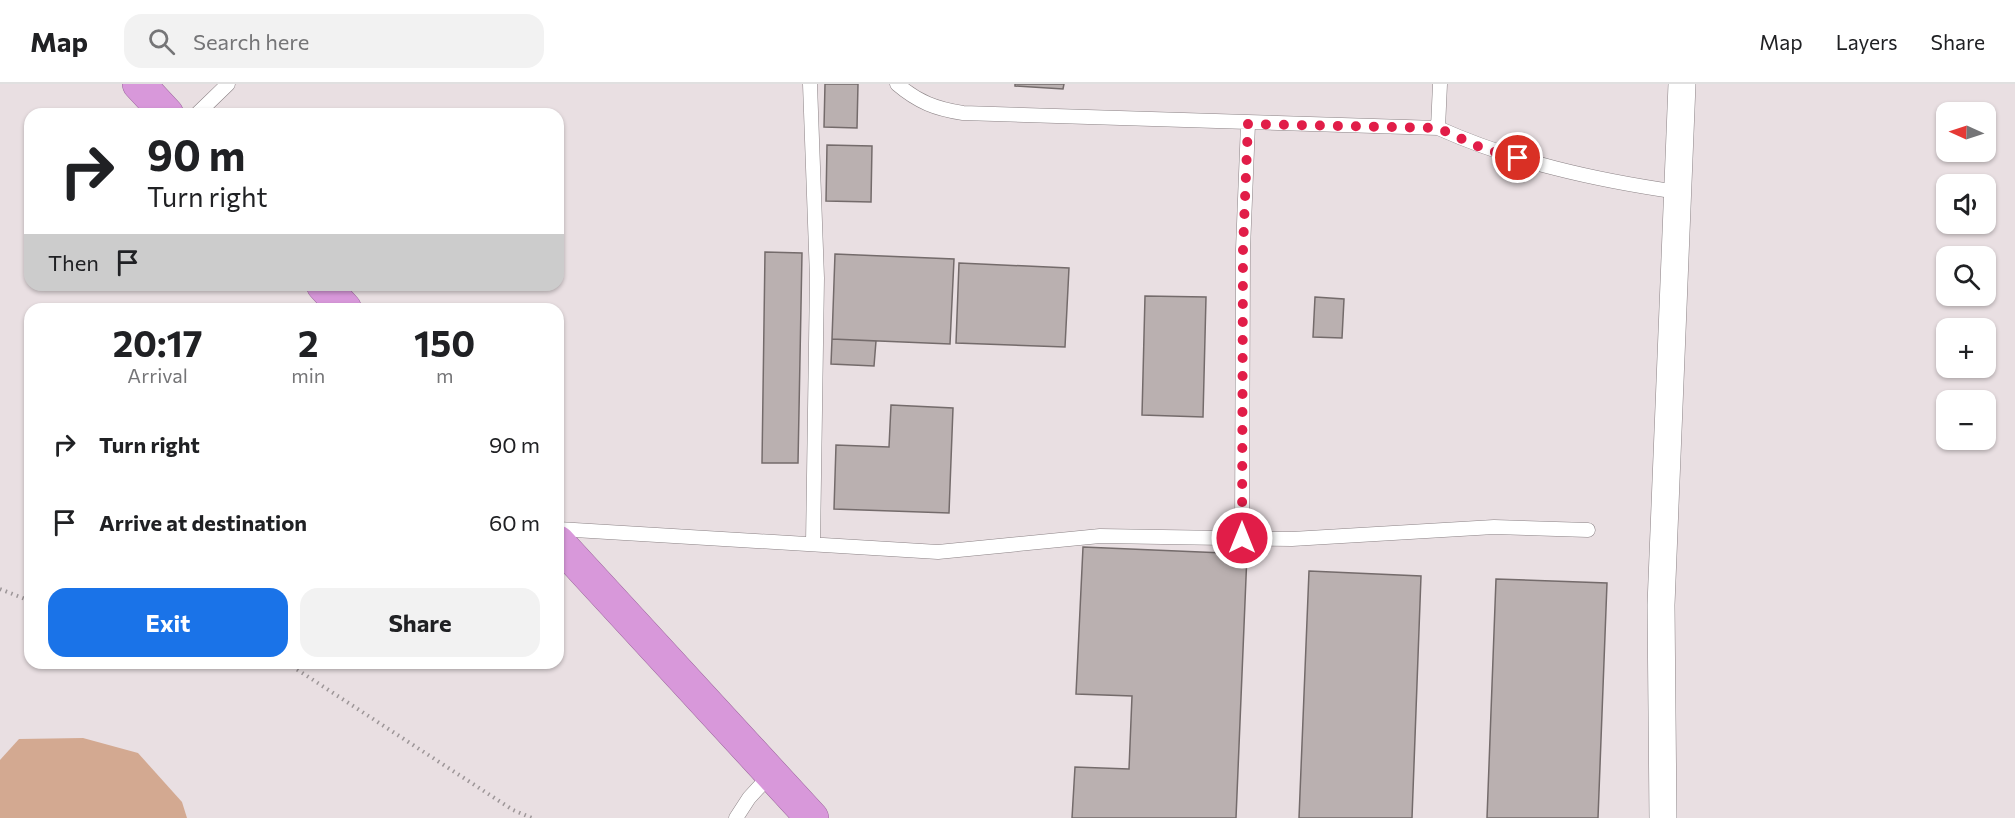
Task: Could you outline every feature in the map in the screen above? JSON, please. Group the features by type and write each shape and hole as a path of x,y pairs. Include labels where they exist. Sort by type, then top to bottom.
{"highway":[{"path":"139,84 161,108"},
{"path":"328,291 340,303"},
{"path":"564,549 812,818"}],"street":[{"path":"1663,818 1661,604 1682,84"}],"lane":[{"path":"203,108 228,84"},
{"path":"810,84 817,278 813,543"},
{"path":"897,84 914,99 938,109 963,113 1248,124 1438,128 1484,149 1612,183 1678,192"},
{"path":"1438,128 1440,84"},
{"path":"1242,538 1243,249 1248,124"},
{"path":"564,529 938,552 1100,536 1292,539 1494,527 1588,531"},
{"path":"736,818 749,798 771,774"}],"path":[{"path":"0,589 24,599"},
{"path":"295,669 513,810 532,818"}],"shaded area":[{"path":"83,738 138,753 182,802 187,818 0,818 0,760 19,739"}],"building":[{"path":"825,84 858,84 857,128 824,127"},
{"path":"1015,84 1064,84 1063,89 1015,86"},
{"path":"827,145 872,146 871,202 826,201"},
{"path":"765,252 802,253 798,463 762,463"},
{"path":"835,254 954,259 950,344 832,339"},
{"path":"959,263 1069,268 1065,347 956,343"},
{"path":"1145,296 1206,297 1203,417 1142,415"},
{"path":"1315,297 1344,299 1342,338 1313,337"},
{"path":"832,339 876,341 874,366 831,364"},
{"path":"891,405 953,408 949,513 834,509 836,445 889,447"},
{"path":"1083,547 1247,554 1236,818 1072,818 1075,767 1129,769 1132,696 1076,694"},
{"path":"1309,571 1421,576 1412,818 1299,818"},
{"path":"1496,579 1607,583 1598,818 1487,818"}],"route":[{"path":"1242,538 1243,249 1248,124 1438,128 1484,149 1518,158"}]}
